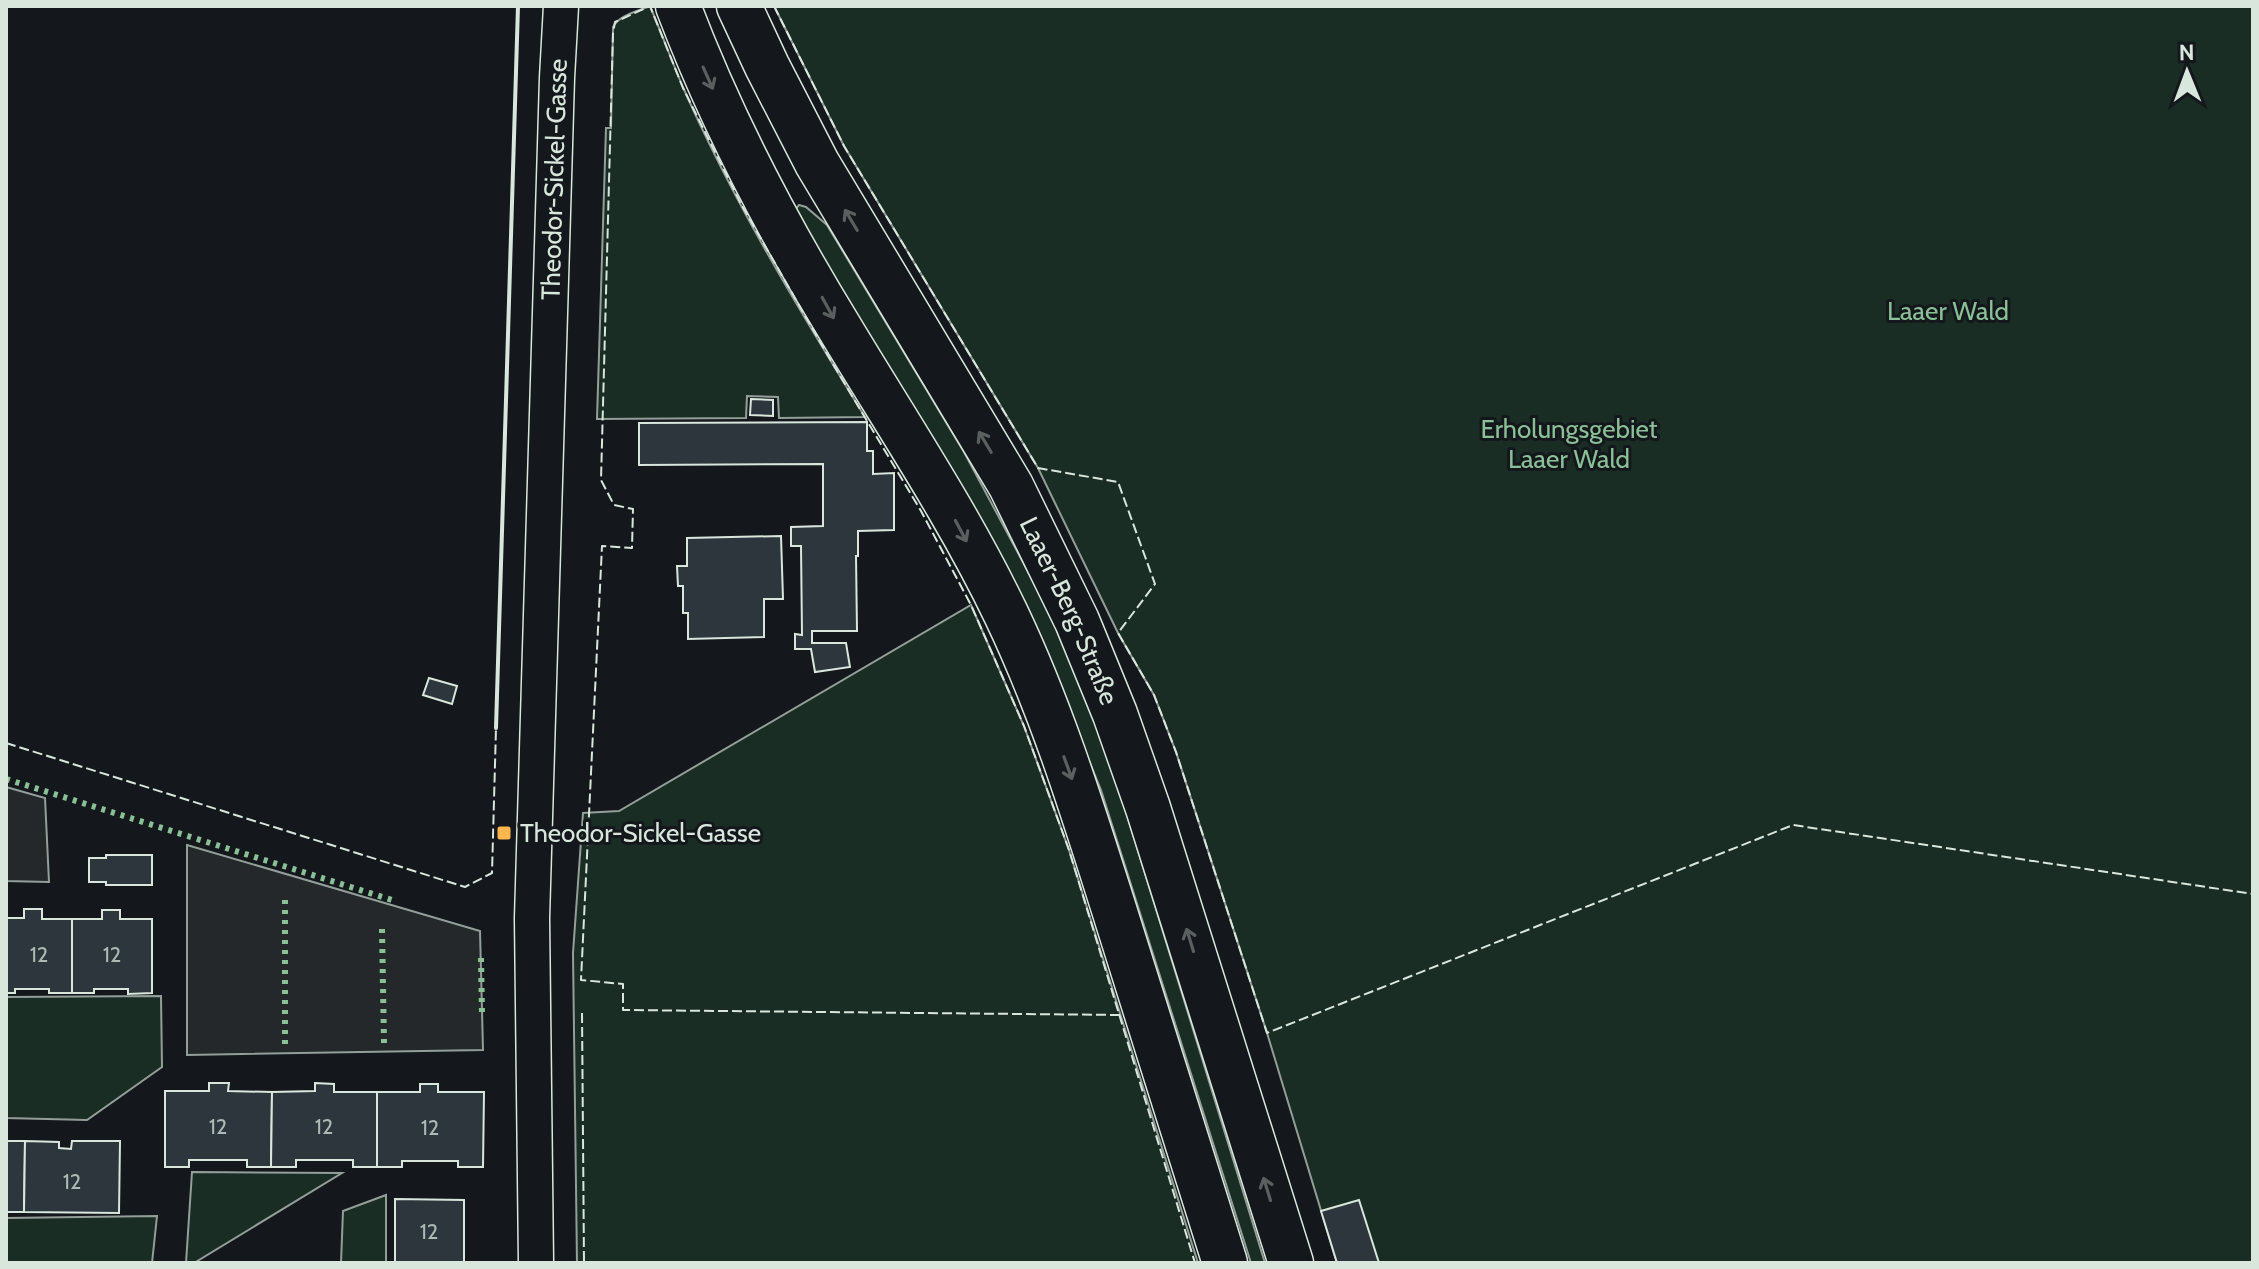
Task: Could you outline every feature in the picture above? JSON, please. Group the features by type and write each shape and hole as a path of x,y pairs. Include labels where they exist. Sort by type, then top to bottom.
{"main road":[{"path":"678,6 763,192 838,326 948,506 1006,614 1045,706 1082,809 1225,1263"},
{"name":"Laaer-Berg-Straße","path":"739,6 817,163 1011,486 1077,621 1115,714 1148,808 1291,1263"}],"street":[{"name":"Theodor-Sickel-Gasse","path":"536,1263 533,903 561,6"}],"green space":[{"path":"650,6 682,85 723,171 792,296 865,417 779,418 778,397 747,396 746,418 597,419 606,128 611,128 613,27 624,16"},
{"name":"Erholungsgebiet Laaer Wald","path":"774,6 2253,6 2253,1263 1337,1263 1267,1033 1176,752 1154,695 1118,633 1038,468 844,146"},
{"path":"799,205 806,207 827,225 964,452 1070,657 1115,776 1265,1263 1251,1263 1101,790 1047,658 794,211"},
{"path":"971,605 1024,726 1069,850 1198,1263 577,1263 573,953 583,813 619,811"},
{"path":"161,996 162,1067 87,1120 6,1118 6,997"},
{"path":"192,1172 342,1173 194,1263 186,1263"},
{"path":"386,1195 386,1263 341,1263 343,1211"},
{"path":"157,1216 152,1263 6,1263 6,1218"}],"shaded area":[{"path":"6,787 45,798 49,882 6,881"},
{"path":"187,845 480,931 483,1050 187,1055"}],"building":[{"path":"751,399 773,400 773,416 750,415"},
{"path":"867,422 867,451 873,451 873,474 894,473 894,530 858,531 857,631 812,631 812,643 846,643 850,667 815,672 811,649 795,649 795,634 802,635 801,546 791,546 791,527 823,526 823,464 639,465 639,423"},
{"path":"781,536 783,599 764,599 764,637 688,639 688,613 683,613 683,586 678,586 677,566 687,566 687,538"},
{"path":"429,678 457,686 452,704 423,695"},
{"path":"106,855 152,855 152,885 89,882 89,858 106,858"},
{"path":"24,909 42,909 42,919 72,919 72,993 15,989 15,993 6,993 6,918 24,918"},
{"path":"102,910 120,910 120,919 152,919 152,993 128,994 128,989 94,989 94,993 72,993 72,919 102,919"},
{"path":"209,1083 229,1083 228,1091 272,1092 271,1167 247,1167 247,1160 189,1160 189,1167 165,1167 165,1091 209,1091"},
{"path":"315,1083 334,1084 334,1092 377,1092 377,1167 353,1167 353,1160 296,1160 296,1167 271,1167 272,1092 315,1091"},
{"path":"420,1084 438,1084 438,1092 484,1092 483,1167 458,1167 458,1161 402,1161 402,1167 377,1167 377,1092 420,1092"},
{"path":"6,1141 25,1141 24,1212 6,1212"},
{"path":"25,1141 59,1142 59,1148 71,1149 72,1141 120,1141 119,1213 24,1212"},
{"path":"395,1199 464,1200 464,1263 395,1263"},
{"path":"1359,1200 1379,1263 1337,1263 1321,1211"}],"hedge":[{"path":"6,779 392,900"},
{"path":"285,900 285,1045"},
{"path":"382,929 384,1043"},
{"path":"481,958 482,1014"}],"fence":[{"path":"1120,1015 623,1010 623,984 581,980 602,546 632,548 633,509 614,505 601,480 615,22 650,6 683,88 741,204 921,511 971,605 1024,726 1069,850 1195,1263"},
{"path":"774,6 844,146 1038,468 1118,482 1155,584 1118,633 1154,695 1176,752 1267,1033 1793,825 2253,894"},
{"path":"6,743 465,887 492,873 496,728"},
{"path":"582,1013 584,1263"}],"wall":[{"path":"496,728 518,6"}],"place":[{"name":"Theodor-Sickel-Gasse","path":"504,833"}],"park label":[{"name":"Laaer Wald","path":"1948,311"}]}
